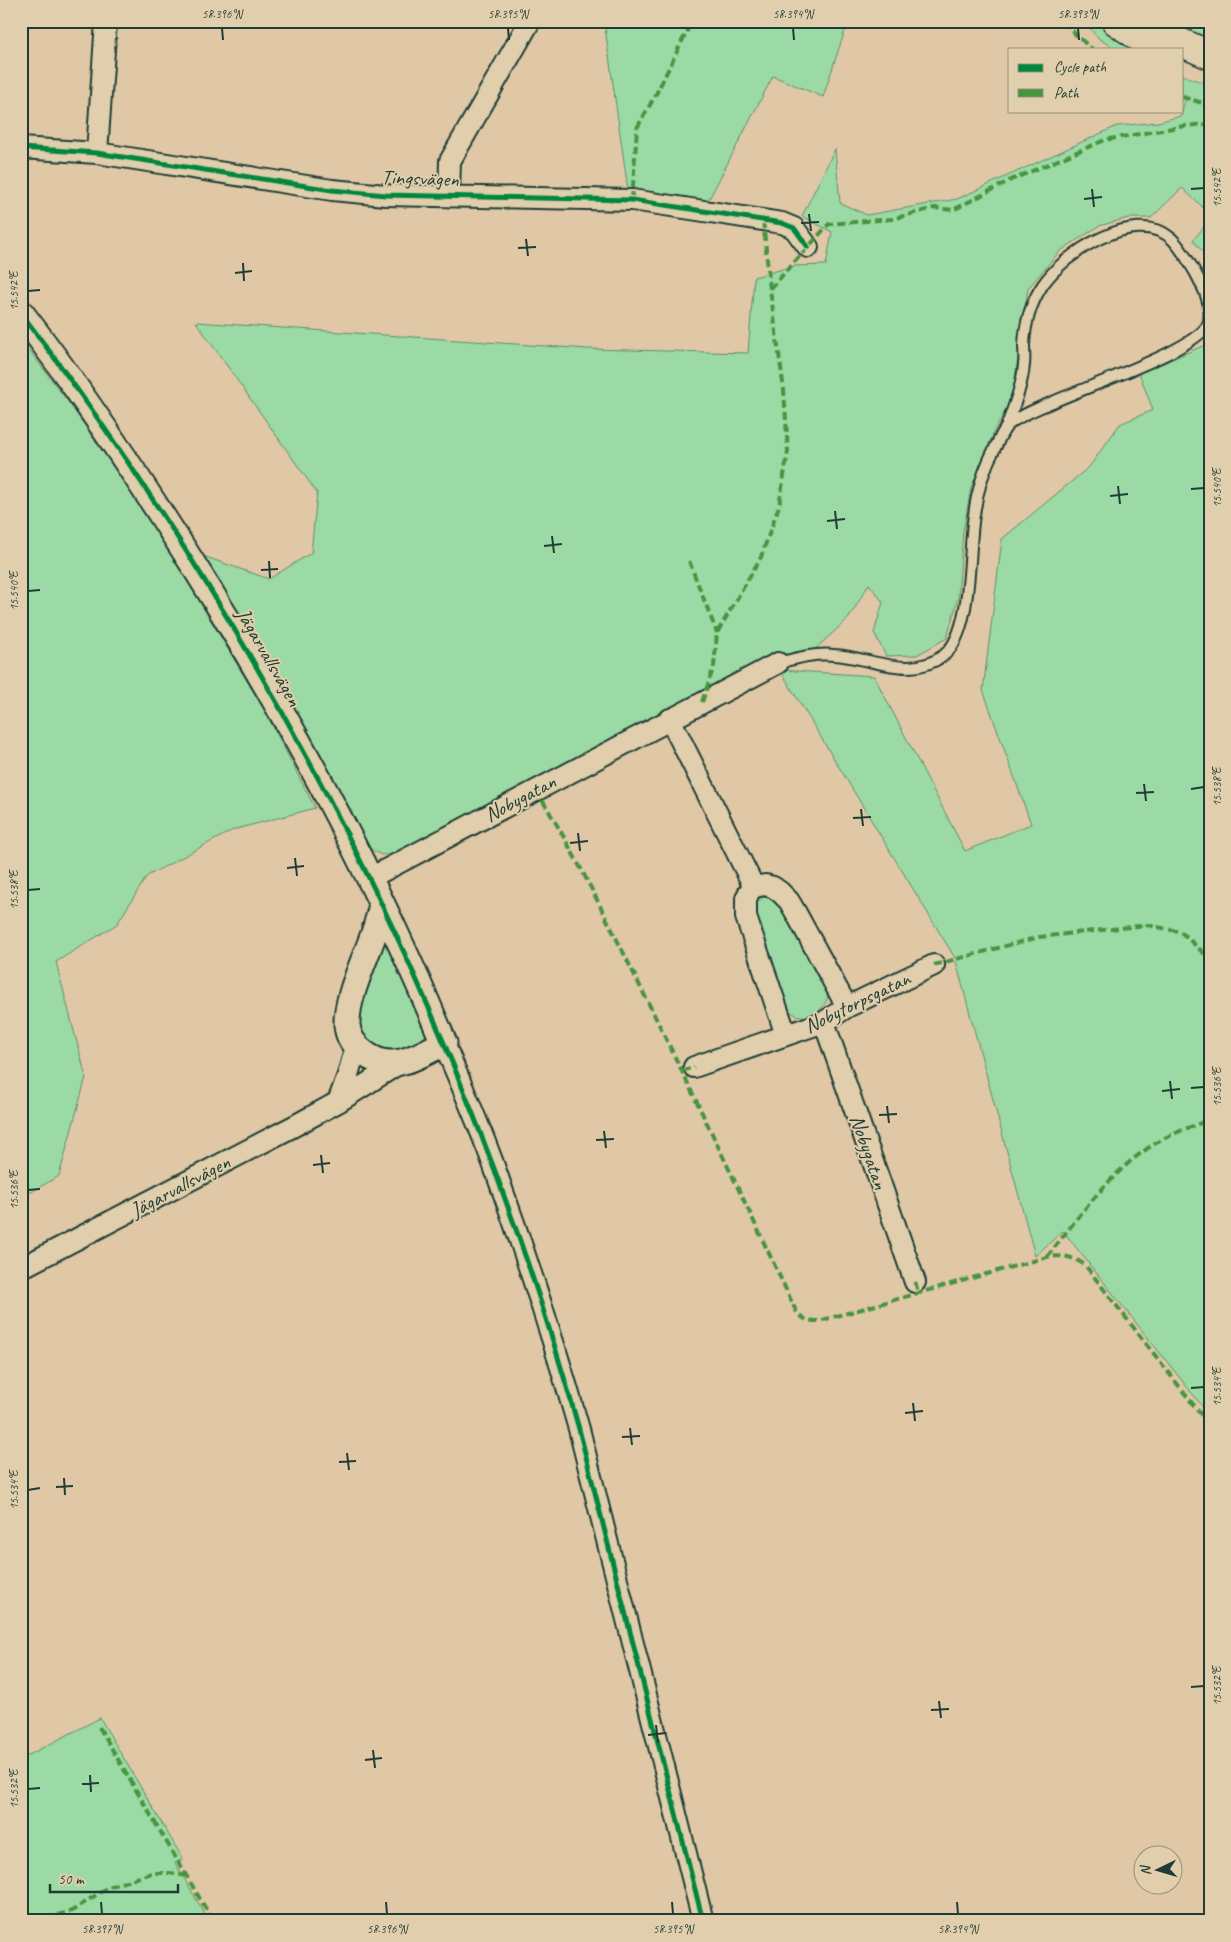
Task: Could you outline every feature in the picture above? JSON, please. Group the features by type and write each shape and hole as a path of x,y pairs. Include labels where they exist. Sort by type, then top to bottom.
{"main road":[{"path":"1116,21 1155,48"},
{"path":"1145,21 1175,40 1210,55"},
{"path":"1184,63 1210,72"}],"street":[{"path":"97,154 106,21"},
{"name":"Tingsvägen","path":"449,196 450,161 530,21"},
{"name":"Tingsvägen","path":"21,148 97,154 332,190 386,195 632,200 782,223 794,228 808,247"},
{"name":"Jägarvallsvägen","path":"21,313 133,471 233,628 308,757 370,878 444,1043 398,1064 338,1102 21,1268"},
{"name":"Nobygatan","path":"370,878 778,664"},
{"path":"670,719 754,887"},
{"path":"786,1035 746,917 746,899 754,887 765,885 773,887 789,901 847,1007"},
{"path":"382,904 349,1006 347,1026 350,1037 356,1046 375,1060 384,1064 398,1064"},
{"name":"Nobytorpsgatan","path":"694,1067 824,1022 847,1007 934,965"},
{"name":"Nobygatan","path":"824,1022 915,1282"},
{"path":"444,1043 495,1167 539,1293 560,1361 579,1428 703,1921"},
{"path":"338,1102 356,1046"}],"lane":[{"path":"778,664 815,654 837,655 899,668 913,667 931,662 946,654 963,621 973,517 980,481 991,455 1008,425 1021,381 1026,326 1043,285 1066,260 1080,249 1106,235 1132,228 1151,229 1170,237 1182,251 1200,282 1210,307 1209,324 1202,333 1161,357 1072,394 1008,425"}],"green space":[{"path":"604,21 848,21 823,97 773,76 708,201 628,190"},
{"path":"1084,21 1101,21 1134,48 1113,48 1098,38"},
{"path":"1162,21 1210,21 1210,43"},
{"path":"1184,76 1210,85 1210,214 1182,188 1151,218 1128,218 1099,226 1060,251 1028,288 1012,399 995,429 971,488 963,532 958,598 947,638 917,655 886,656 874,633 883,602 869,584 849,618 813,651 770,659 582,754 400,854 381,855 367,847 203,556 269,579 311,553 317,493 196,322 588,349 748,353 754,277 794,266 826,265 832,232 802,216 835,149 840,203 867,215 957,199 1117,126 1158,122 1181,116 1182,112 1184,112 1186,96 1184,94"},
{"path":"1210,220 1210,261 1193,240"},
{"path":"21,339 69,403 156,529 265,711 315,808 233,830 147,876 117,924 56,962 86,1077 59,1176 21,1198"},
{"path":"1210,343 1210,1416 1063,1231 1035,1256 955,958 780,670 874,676 965,851 1031,824 983,690 1002,539 1089,467 1120,424 1153,410 1139,373"},
{"path":"763,897 773,899 783,907 829,992 823,1007 811,1015 797,1015 784,1005 754,917 755,904"},
{"path":"386,939 426,1026 425,1036 421,1043 386,1055 359,1033 356,1015 381,942"},
{"path":"100,1718 183,1859 175,1863 209,1921 21,1921 21,1759"}],"marked path":[{"path":"632,200 637,128 692,21"},
{"path":"1064,21 1091,48"},
{"path":"1184,98 1210,105"},
{"path":"770,289 829,224 892,219 934,208 953,210 1011,180 1105,140 1184,126 1210,124"},
{"path":"702,702 714,666 717,633 761,557 779,506 788,451 784,390 770,289 763,220"},
{"path":"689,561 717,633"},
{"path":"536,790 565,839 604,914 701,1110 796,1311 803,1318 819,1321 1047,1257 1063,1256 1071,1258 1085,1265 1210,1426"},
{"path":"934,965 1039,937 1148,925 1181,932 1210,959"},
{"path":"682,1071 694,1067"},
{"path":"1047,1257 1072,1224 1114,1176 1130,1162 1163,1139 1210,1119"},
{"path":"915,1282 919,1294"},
{"path":"99,1727 213,1921"},
{"path":"34,1921 72,1911 108,1887 152,1873 187,1876"}],"cycle path":[{"path":"21,148 97,153 332,190 386,195 632,200 782,223 794,228 808,247"},
{"path":"21,313 113,440 199,571 279,706 352,845 419,986 480,1131 533,1279 579,1429 703,1921"}]}
